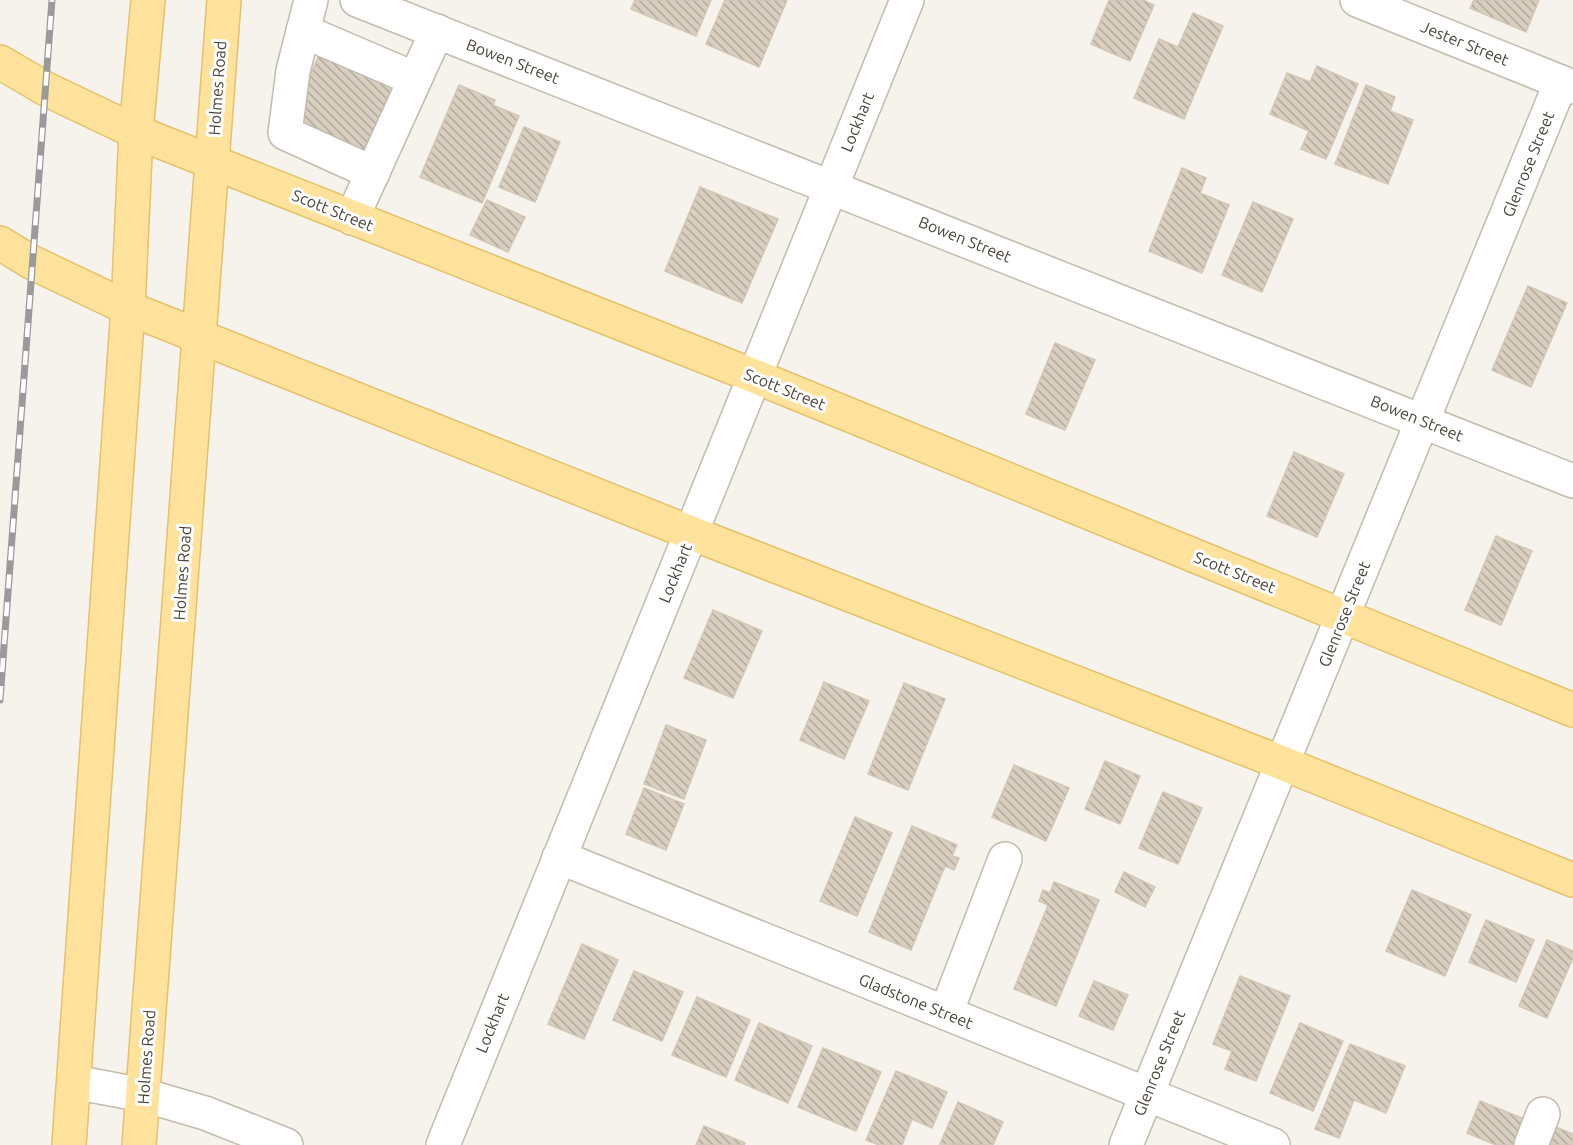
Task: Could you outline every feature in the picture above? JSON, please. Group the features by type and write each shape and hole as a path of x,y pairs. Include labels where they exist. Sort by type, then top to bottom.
{"main road":[{"path":"69,1145 128,308 136,132 148,0"},
{"name":"Holmes Road","path":"139,1145 224,0"},
{"name":"Scott Street","path":"0,62 46,89 136,132 754,376 1573,710"},
{"path":"0,243 31,262 128,308 691,533 1282,763 1573,880"}],"street":[{"name":"Bowen Street","path":"357,0 1573,481"},
{"name":"Lockhart","path":"442,1145 907,0"},
{"name":"Jester Street","path":"1357,0 1567,85"},
{"path":"373,173 285,133 293,71 307,15 416,79"},
{"path":"352,218 437,31"},
{"name":"Glenrose Street","path":"1126,1145 1422,420 1567,85"},
{"name":"Gladstone Street","path":"559,857 1273,1145"},
{"path":"946,1013 1005,859"},
{"path":"74,1082 143,1095 205,1113 286,1145"},
{"path":"1531,1145 1544,1114"}],"building":[{"path":"635,0 711,0 696,36 631,9"},
{"path":"725,0 787,0 759,67 706,44"},
{"path":"1109,0 1143,0 1154,5 1130,61 1091,44"},
{"path":"1474,0 1539,0 1526,32 1470,8"},
{"path":"1193,13 1223,26 1184,119 1134,98 1159,39 1178,47"},
{"path":"319,55 396,88 368,152 291,120"},
{"path":"1317,66 1358,84 1326,159 1301,149 1309,131 1270,114 1287,73 1310,82"},
{"path":"459,85 495,100 493,105 519,116 482,203 420,177"},
{"path":"1366,85 1395,97 1390,111 1413,120 1388,184 1335,164"},
{"path":"524,127 560,142 535,202 499,187"},
{"path":"1182,168 1206,178 1200,193 1229,205 1202,273 1149,251"},
{"path":"700,187 778,219 742,303 665,271"},
{"path":"487,200 525,217 508,252 470,235"},
{"path":"1253,202 1293,219 1262,292 1222,275"},
{"path":"1528,286 1567,303 1531,387 1492,370"},
{"path":"1055,343 1095,360 1065,430 1026,414"},
{"path":"1294,452 1344,474 1317,537 1267,516"},
{"path":"1496,536 1532,551 1501,625 1465,610"},
{"path":"713,610 762,631 733,698 684,678"},
{"path":"824,682 869,701 844,759 800,740"},
{"path":"904,683 945,699 908,790 868,774"},
{"path":"666,725 706,740 684,799 644,784"},
{"path":"1105,761 1140,776 1120,824 1085,809"},
{"path":"1014,765 1069,788 1046,841 992,817"},
{"path":"644,788 684,804 666,850 626,834"},
{"path":"1163,792 1202,808 1178,864 1139,848"},
{"path":"855,817 892,833 857,916 820,901"},
{"path":"912,826 957,845 952,856 959,858 954,870 945,866 911,950 869,932"},
{"path":"1124,872 1155,887 1145,907 1115,892"},
{"path":"1054,882 1099,900 1056,1006 1014,989 1048,905 1039,901 1043,890 1050,893"},
{"path":"1412,890 1471,915 1445,976 1386,951"},
{"path":"1486,920 1534,940 1516,982 1469,962"},
{"path":"1547,940 1573,951 1573,958 1547,1018 1519,1006"},
{"path":"582,944 618,960 584,1039 548,1024"},
{"path":"634,971 683,992 662,1041 613,1020"},
{"path":"1240,976 1290,996 1256,1081 1225,1069 1232,1051 1213,1044"},
{"path":"1094,981 1128,995 1113,1030 1079,1016"},
{"path":"697,997 750,1020 726,1077 672,1055"},
{"path":"759,1023 812,1046 788,1103 735,1080"},
{"path":"1300,1023 1343,1041 1313,1111 1270,1093"},
{"path":"1350,1044 1405,1066 1386,1113 1354,1100 1339,1138 1315,1129"},
{"path":"823,1048 881,1072 856,1131 798,1107"},
{"path":"896,1071 947,1092 932,1128 912,1119 902,1145 879,1145 866,1140"},
{"path":"1480,1101 1524,1119 1513,1145 1496,1145 1467,1133"},
{"path":"958,1102 1003,1122 993,1145 940,1144"},
{"path":"704,1126 745,1143 744,1145 696,1145"},
{"path":"1556,1127 1573,1134 1573,1145 1549,1145"}],"railway":[{"path":"0,700 52,0"}]}
